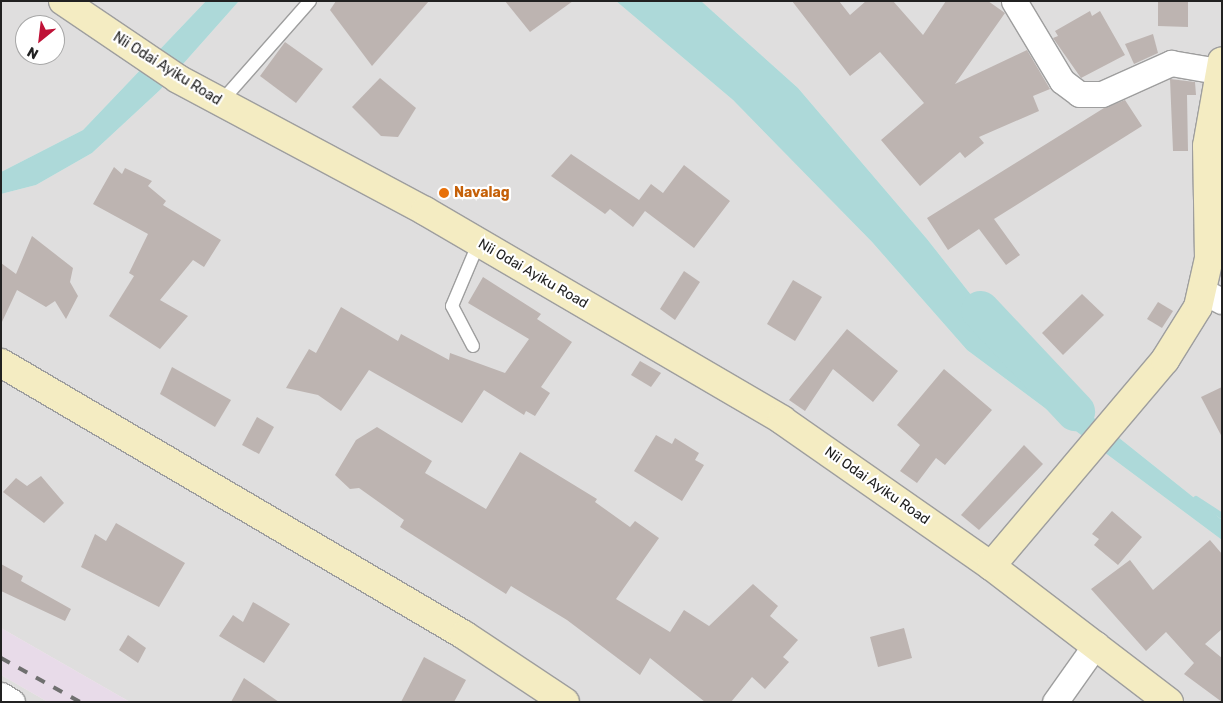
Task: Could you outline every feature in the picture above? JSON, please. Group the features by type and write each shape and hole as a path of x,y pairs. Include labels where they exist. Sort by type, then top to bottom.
{"street":[{"name":"Nii Odai Ayiku Road","path":"63,1 178,79 479,242 782,420 991,566 1096,644 1169,702"},
{"path":"991,566 1114,423 1213,297 1206,146 1220,66 1171,63 1102,94 1079,94 1062,81 1014,1"},
{"path":"1,364 464,635 565,702"},
{"path":"1055,702 1096,644"},
{"path":"1,696 12,702"}],"lane":[{"path":"220,103 310,1"},
{"path":"473,346 452,306 479,242"}],"shaded area":[{"path":"1,1 206,1 83,130 1,172"},
{"path":"239,1 616,1 733,100 872,242 967,350 1222,540 1222,702 130,702 1,628 1,194 36,185 92,153 160,90"},
{"path":"701,1 1222,1 1222,520 1024,362 927,239 798,88"},
{"path":"1,628 130,702 48,702 1,675"},
{"path":"1,675 48,702 1,702"}],"water":[{"path":"206,1 239,1 160,90 92,153 36,185 1,194 1,172 83,130"},
{"path":"616,1 701,1 798,88 927,239 1024,362 1222,520 1222,540 967,350 872,242 733,100"}],"building":[{"path":"336,1 429,1 372,66 330,10"},
{"path":"505,1 573,1 530,32"},
{"path":"792,1 839,1 850,15 866,1 893,1 923,35 946,1 988,1 1005,13 955,84 1027,50 1050,89 1033,96 1039,111 979,137 984,143 965,158 960,152 920,186 881,140 924,103 880,52 850,76"},
{"path":"1158,1 1188,1 1188,27 1158,26"},
{"path":"1090,11 1092,16 1100,11 1125,55 1081,78 1053,38 1058,36 1055,31"},
{"path":"1153,34 1158,53 1134,64 1125,44"},
{"path":"285,42 323,69 296,103 260,76"},
{"path":"380,78 416,108 398,137 381,136 352,107"},
{"path":"1170,79 1195,82 1196,95 1187,95 1188,151 1173,151"},
{"path":"1125,100 1142,126 994,219 1020,255 1006,265 979,229 948,250 927,218 1104,108"},
{"path":"571,154 639,200 651,184 663,193 684,165 730,201 694,248 645,211 633,227 610,209 605,214 551,176"},
{"path":"114,167 122,174 125,168 152,181 148,186 166,201 163,205 221,240 204,267 193,260 160,300 188,316 160,349 109,316 134,276 129,273 148,234 93,204"},
{"path":"32,236 73,268 70,282 78,296 66,319 55,301 46,307 17,290 1,324 1,263 16,274"},
{"path":"684,271 700,282 675,320 660,309"},
{"path":"483,277 541,314 537,319 572,342 541,387 550,393 535,416 526,411 524,415 484,390 462,423 369,370 341,411 318,395 286,388 309,349 316,353 341,307 398,341 401,334 449,360 450,353 505,373 529,339 468,303"},
{"path":"793,280 822,297 795,341 767,324"},
{"path":"1082,294 1104,315 1063,355 1042,333"},
{"path":"1158,302 1173,311 1162,328 1147,319"},
{"path":"847,329 898,371 873,402 833,369 805,411 789,400"},
{"path":"640,361 661,373 651,387 631,375"},
{"path":"172,367 231,400 215,427 160,394"},
{"path":"944,369 992,410 945,465 936,458 917,483 900,471 920,445 897,425"},
{"path":"1222,387 1222,437 1201,397"},
{"path":"257,417 274,427 259,454 242,445"},
{"path":"377,427 432,461 425,473 486,509 520,452 597,499 595,502 630,527 635,521 659,538 616,599 670,632 684,610 709,626 753,584 778,606 770,616 798,640 783,657 789,662 765,689 752,677 731,702 705,702 650,658 640,675 567,620 511,586 506,594 400,527 404,520 359,488 350,489 335,475 356,440"},
{"path":"656,435 672,444 675,438 699,453 695,460 704,465 682,501 634,471"},
{"path":"1024,445 1043,464 979,530 961,515"},
{"path":"41,476 64,503 44,523 3,492 16,478 27,486"},
{"path":"1112,511 1142,537 1118,565 1094,545 1099,539 1092,534"},
{"path":"116,523 185,563 159,607 81,567 95,534 106,541"},
{"path":"1210,540 1222,554 1222,629 1205,644 1222,658 1222,702 1184,674 1194,663 1166,632 1146,651 1091,589 1130,560 1153,590"},
{"path":"1,564 23,576 21,581 71,609 65,621 1,591"},
{"path":"253,602 290,624 264,663 219,636 233,615 243,622"},
{"path":"904,628 912,658 878,667 870,637"},
{"path":"128,635 146,648 138,663 119,650"},
{"path":"424,657 466,680 454,702 401,702"},
{"path":"244,678 279,702 231,702"}],"waterway":[{"path":"980,310 1075,411"},
{"path":"1196,499 1222,516"}],"railway":[{"path":"1,658 80,702"}],"place":[{"name":"Navalag","path":"444,193"}]}
